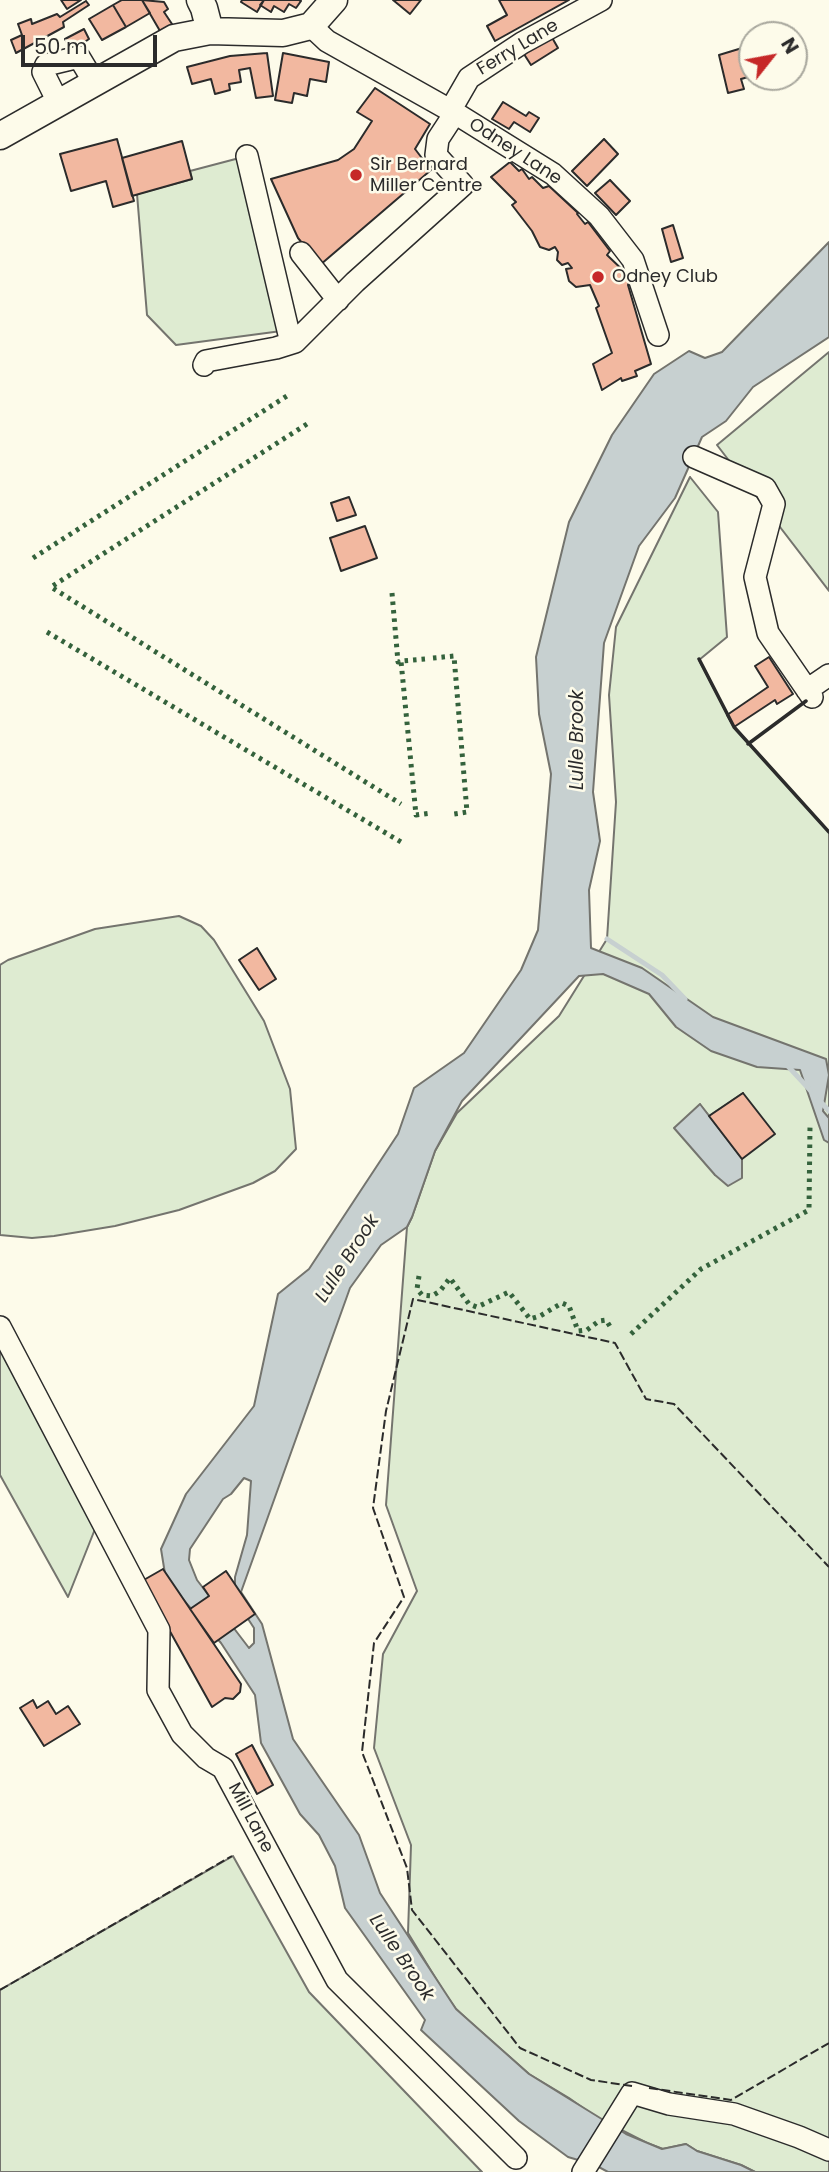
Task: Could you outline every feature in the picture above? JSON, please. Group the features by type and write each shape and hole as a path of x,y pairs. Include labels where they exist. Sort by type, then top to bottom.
{"main road":[{"path":"200,0 210,31"},
{"path":"0,135 174,38 210,31 284,33 311,26 334,0"}],"street":[{"name":"Ferry Lane","path":"338,300 463,185 436,155 438,139 469,78 522,43 601,0"},
{"name":"Odney Lane","path":"311,26 327,41 452,112 553,174 599,216 633,260 658,335"},
{"path":"58,102 43,72 46,65 79,57 94,82"},
{"path":"247,156 291,344"},
{"path":"204,365 206,361 291,344 338,300 302,253"},
{"path":"694,457 765,488 774,504 755,577 768,633 810,694 829,675"},
{"name":"Mill Lane","path":"0,1327 159,1630 158,1690 182,1734 206,1758 223,1768 337,1980 516,2158"},
{"path":"583,2172 632,2093 669,2104 734,2115 829,2150"}],"green space":[{"path":"247,156 289,330 176,345 147,315 137,194 192,179 190,171"},
{"path":"829,352 829,591 717,445"},
{"path":"690,477 718,512 727,637 699,660 734,727 829,832 829,2172 755,2172 697,2151 686,2144 663,2149 647,2143 596,2117 529,2074 456,2009 408,1933 411,1845 374,1748 383,1654 417,1591 386,1505 407,1227 435,1151 457,1113 559,1016 607,939 616,802 609,695 616,627","holes":["743,1093 715,1175 700,1105 709,1116"]},
{"path":"179,916 201,926 214,940 264,1021 290,1089 296,1149 275,1171 253,1183 179,1210 115,1226 54,1236 32,1238 0,1235 0,965 95,929"},
{"path":"0,1343 97,1524 68,1597 0,1475"},
{"path":"233,1856 309,1992 482,2172 0,2172 0,1990"}],"water":[{"name":"Lulle Brook","path":"829,242 829,337 753,387 726,421 702,437 675,498 639,546 604,643 593,792 600,841 589,890 591,948 642,968 713,1017 826,1059 829,1075 823,1111 829,1118 829,1143 824,1140 800,1070 757,1067 711,1051 676,1027 649,994 603,974 579,976 462,1101 435,1151 407,1227 381,1245 350,1288 241,1592 262,1624 293,1739 359,1835 380,1893 456,2009 529,2074 626,2134 662,2149 686,2144 697,2151 755,2172 608,2172 568,2157 519,2121 421,2030 425,2020 345,1908 335,1866 319,1835 300,1814 261,1743 255,1695 221,1643 166,1580 161,1549 186,1494 254,1406 278,1294 309,1269 398,1134 414,1088 464,1053 521,970 538,930 551,774 539,714 536,657 569,522 612,435 654,374 689,351 705,358 722,352","holes":["244,1478 251,1481 247,1535 235,1577 235,1599 254,1628 254,1643 249,1648 197,1580 189,1560 190,1549 223,1499 231,1494"]},
{"path":"700,1104 742,1159 742,1178 728,1186 674,1128"}],"building":[{"path":"61,0 81,0 67,9"},
{"path":"122,0 142,0 150,13 126,27 113,5"},
{"path":"142,0 164,2 168,9 164,12 172,24 160,31"},
{"path":"264,0 257,12 241,2"},
{"path":"264,0 301,1 296,8 289,4 284,12 274,6 271,12 260,5"},
{"path":"393,0 421,0 410,14"},
{"path":"499,0 569,0 495,41 487,26 507,15"},
{"path":"86,1 89,5 63,22 64,27 16,53 11,40 22,35 18,24 31,19 32,24 57,14 60,17"},
{"path":"113,5 126,27 102,40 89,19"},
{"path":"84,29 89,39 70,49 65,39"},
{"path":"550,34 558,48 531,65 522,51"},
{"path":"738,49 738,90 728,93 719,55"},
{"path":"267,53 273,96 256,98 250,68 239,70 241,82 229,84 230,90 215,94 211,79 192,84 187,67 230,56"},
{"path":"283,53 329,62 326,82 310,79 307,96 294,93 292,103 275,100"},
{"name":"Sir Bernard Miller Centre","path":"375,88 430,124 415,149 431,170 320,265 298,238 271,179 338,160 354,149 372,121 357,112"},
{"path":"503,102 526,116 529,112 539,118 530,132 514,122 509,129 492,119"},
{"path":"117,139 134,201 113,207 106,181 71,191 60,154"},
{"path":"604,139 618,154 587,186 572,171"},
{"path":"182,141 192,179 132,196 122,158"},
{"name":"Odney Club","path":"510,162 543,188 549,186 578,213 585,224 588,222 610,251 607,255 631,278 628,285 651,364 635,371 637,376 622,381 621,378 602,390 593,364 612,353 596,308 599,306 590,285 576,287 569,281 566,269 572,268 568,263 562,265 557,260 558,252 555,247 549,250 540,247 532,231 512,205 516,202 491,177"},
{"path":"610,180 630,201 616,215 595,193"},
{"path":"673,225 683,258 671,262 662,229"},
{"path":"349,497 356,515 337,521 331,503"},
{"path":"365,526 377,558 341,571 330,538"},
{"path":"769,657 793,694 777,704 775,700 734,727 727,715 768,687 755,666"},
{"path":"257,948 276,979 259,990 239,960"},
{"path":"743,1093 775,1134 742,1159 709,1116"},
{"path":"163,1569 241,1684 240,1692 233,1699 225,1698 212,1707 142,1581"},
{"path":"226,1571 255,1614 214,1643 190,1609 209,1596 203,1587"},
{"path":"33,1700 37,1708 48,1701 56,1714 68,1706 80,1724 44,1746 20,1708"},
{"path":"252,1745 273,1785 257,1794 236,1754"}],"waterway":[{"path":"607,939 662,975 685,999"},
{"path":"786,1064 810,1090"},
{"path":"819,1100 829,1111"}],"hedge":[{"path":"33,558 290,394"},
{"path":"307,424 51,587 401,804"},
{"path":"392,593 398,662 401,661"},
{"path":"47,632 401,842"},
{"path":"433,658 454,656 467,812 454,814"},
{"path":"425,659 401,661 416,815 431,813"},
{"path":"631,1334 701,1269 809,1210 810,1126"},
{"path":"419,1276 417,1289 422,1295 432,1296 440,1291 450,1278 469,1304 477,1307 509,1292 530,1319 562,1303 569,1306 578,1331 587,1330 599,1321 606,1320 611,1328"}],"fence":[{"path":"632,2086 591,2080 520,2048 412,1910 407,1868 362,1752 374,1643 404,1597 373,1508 386,1411 413,1299 615,1343 646,1399 674,1404 829,1567"},
{"path":"0,1990 232,1856"},
{"path":"649,2088 731,2100 829,2043"}],"wall":[{"path":"699,659 734,727 829,832"},
{"path":"748,744 806,701"}],"place":[{"name":"Sir Bernard Miller Centre","path":"356,175"},
{"name":"Odney Club","path":"598,277"}]}
